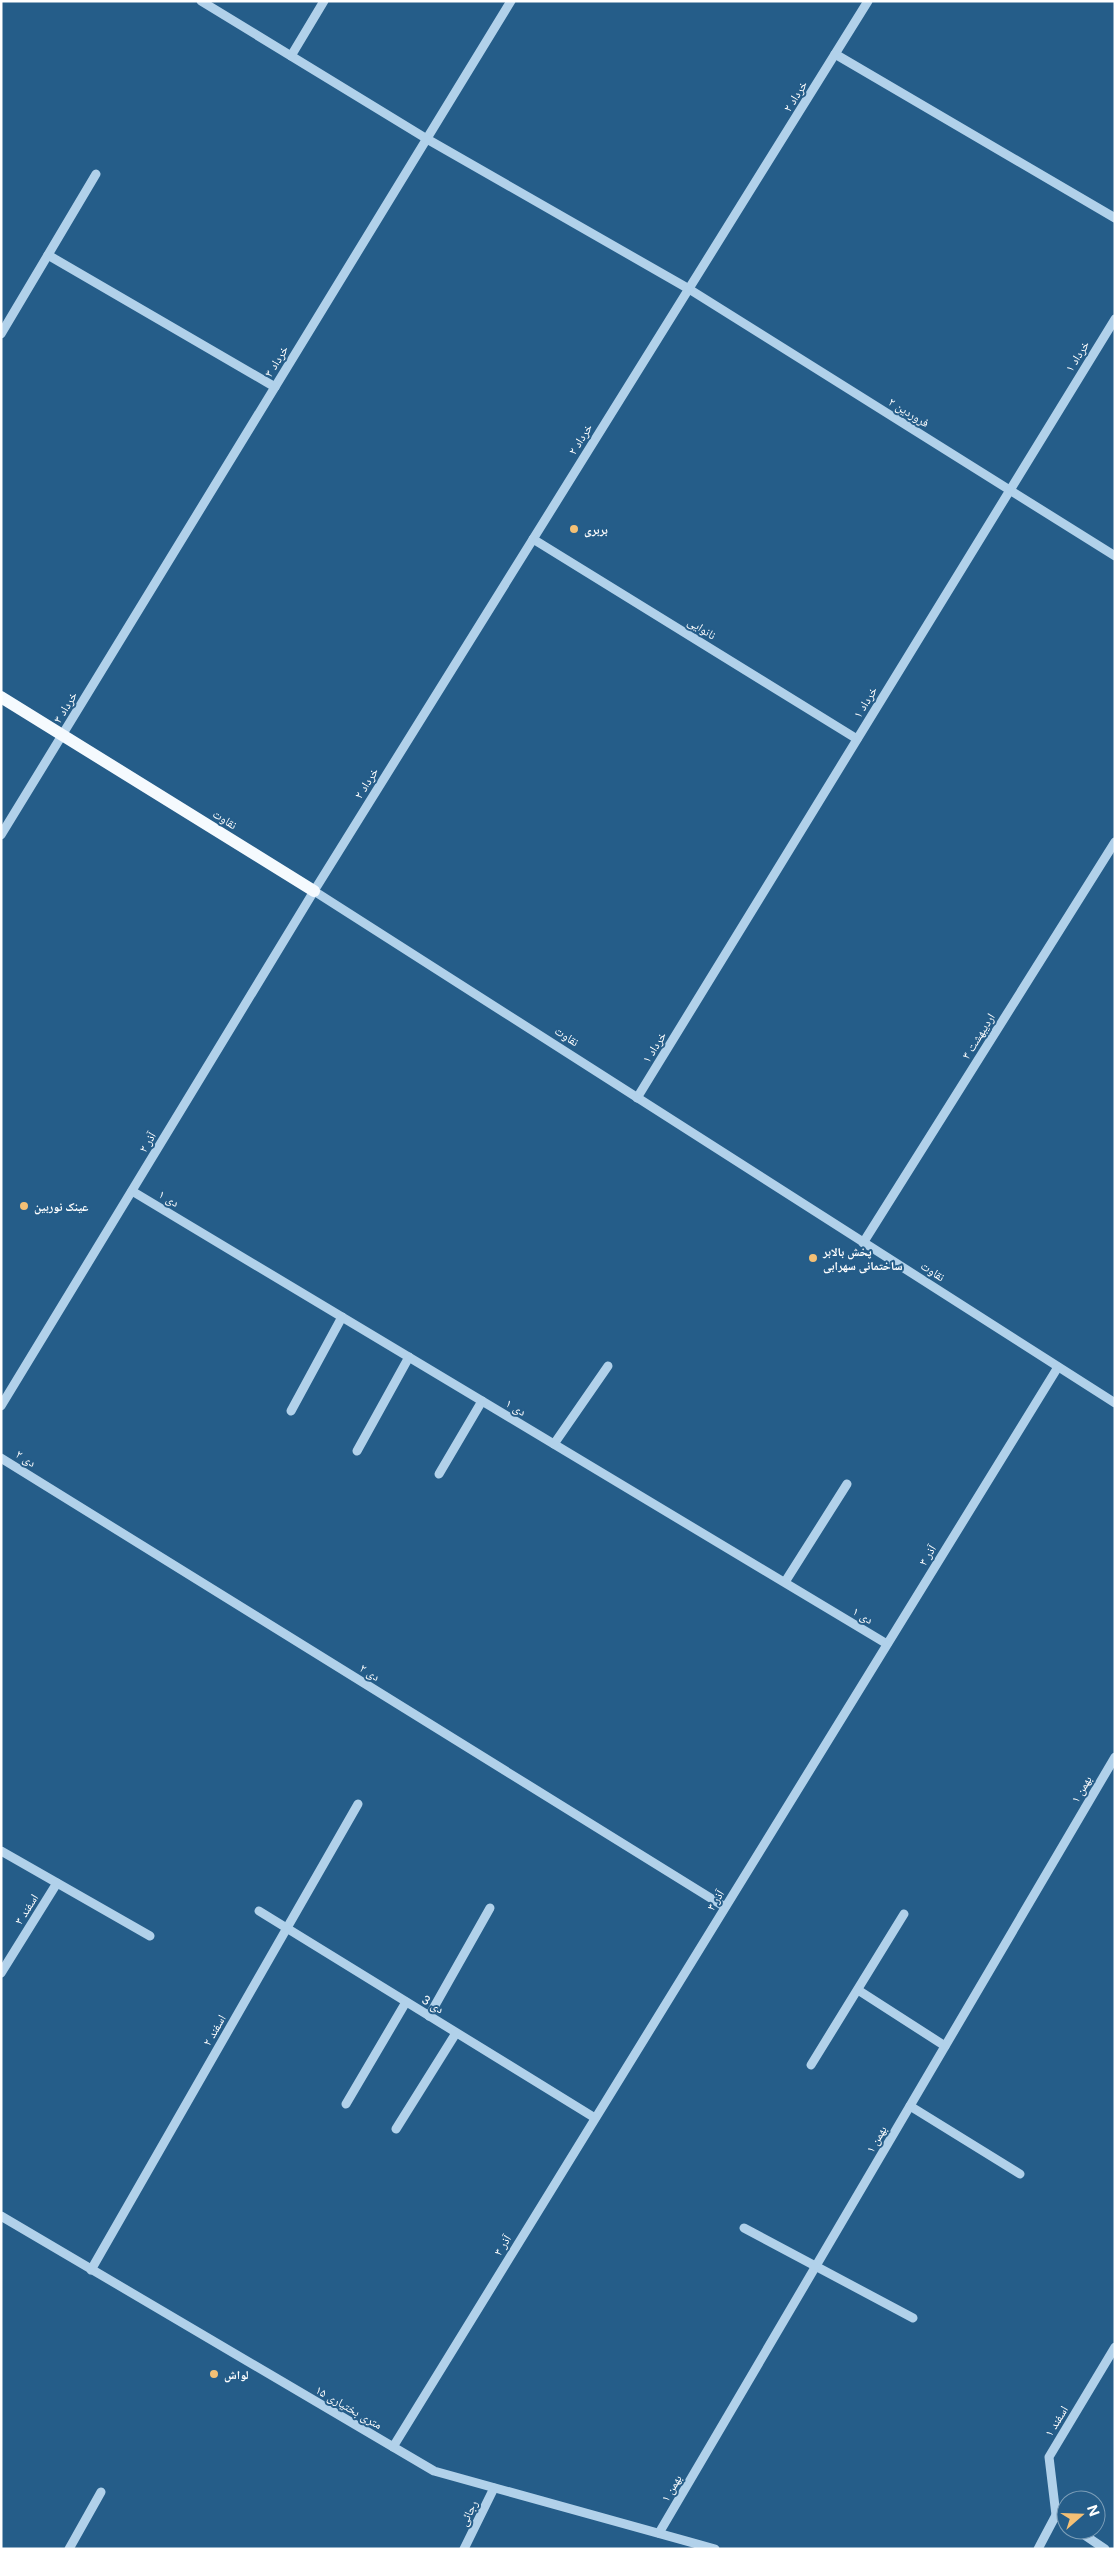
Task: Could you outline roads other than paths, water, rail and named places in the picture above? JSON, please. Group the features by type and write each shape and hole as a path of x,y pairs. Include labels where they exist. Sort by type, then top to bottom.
{"main road":[{"name":"نقاوت","path":"1,697 314,891"}],"street":[{"name":"فروردین ۲","path":"202,1 427,139 689,289 1115,556"},
{"path":"291,56 324,1"},
{"name":"خرداد ۳","path":"1,835 511,1"},
{"name":"خرداد ۲","path":"314,891 868,1"},
{"path":"836,54 1115,218"},
{"path":"1,334 96,174"},
{"path":"48,255 275,387"},
{"name":"خرداد ۱","path":"637,1098 1115,319"},
{"name":"نانوایی","path":"533,539 857,738"},
{"name":"اردیبهشت ۳","path":"863,1243 1115,842"},
{"name":"نقاوت","path":"314,891 1115,1403"},
{"name":"آذر ۲","path":"1,1406 314,891"},
{"name":"دی ۱","path":"132,1191 887,1644"},
{"path":"291,1411 342,1317"},
{"path":"357,1452 409,1357"},
{"path":"554,1444 608,1366"},
{"name":"آذر ۳","path":"393,2447 1058,1367"},
{"path":"439,1474 482,1401"},
{"name":"دی ۲","path":"1,1458 725,1907"},
{"path":"785,1582 847,1484"},
{"name":"بهمن ۱","path":"659,2533 1114,1761"},
{"name":"اسفند ۲","path":"91,2270 358,1804"},
{"path":"1,1851 150,1936"},
{"name":"اسفند ۳","path":"1,1973 57,1883"},
{"path":"429,2016 490,1908"},
{"name":"دی 3","path":"259,1911 595,2118"},
{"path":"811,2066 904,1914"},
{"path":"858,1990 945,2046"},
{"path":"346,2104 406,2002"},
{"path":"396,2129 456,2033"},
{"path":"910,2106 1020,2174"},
{"name":"۱۵ متری بختیاری","path":"1,2216 434,2471 715,2549"},
{"path":"744,2228 815,2268 913,2318"},
{"name":"اسفند ۱","path":"1056,2515 1049,2457 1115,2347"},
{"name":"رجائی","path":"464,2549 494,2488"},
{"path":"70,2549 101,2492"},
{"path":"1038,2549 1056,2515"},
{"path":"1092,2540 1105,2549"}],"place":[{"name":"بربری","path":"574,529"},
{"name":"عینک نوربین","path":"24,1206"},
{"name":"پخش بالابر ساختمانی سهرابی","path":"813,1258"},
{"name":"لواش","path":"214,2374"}]}
